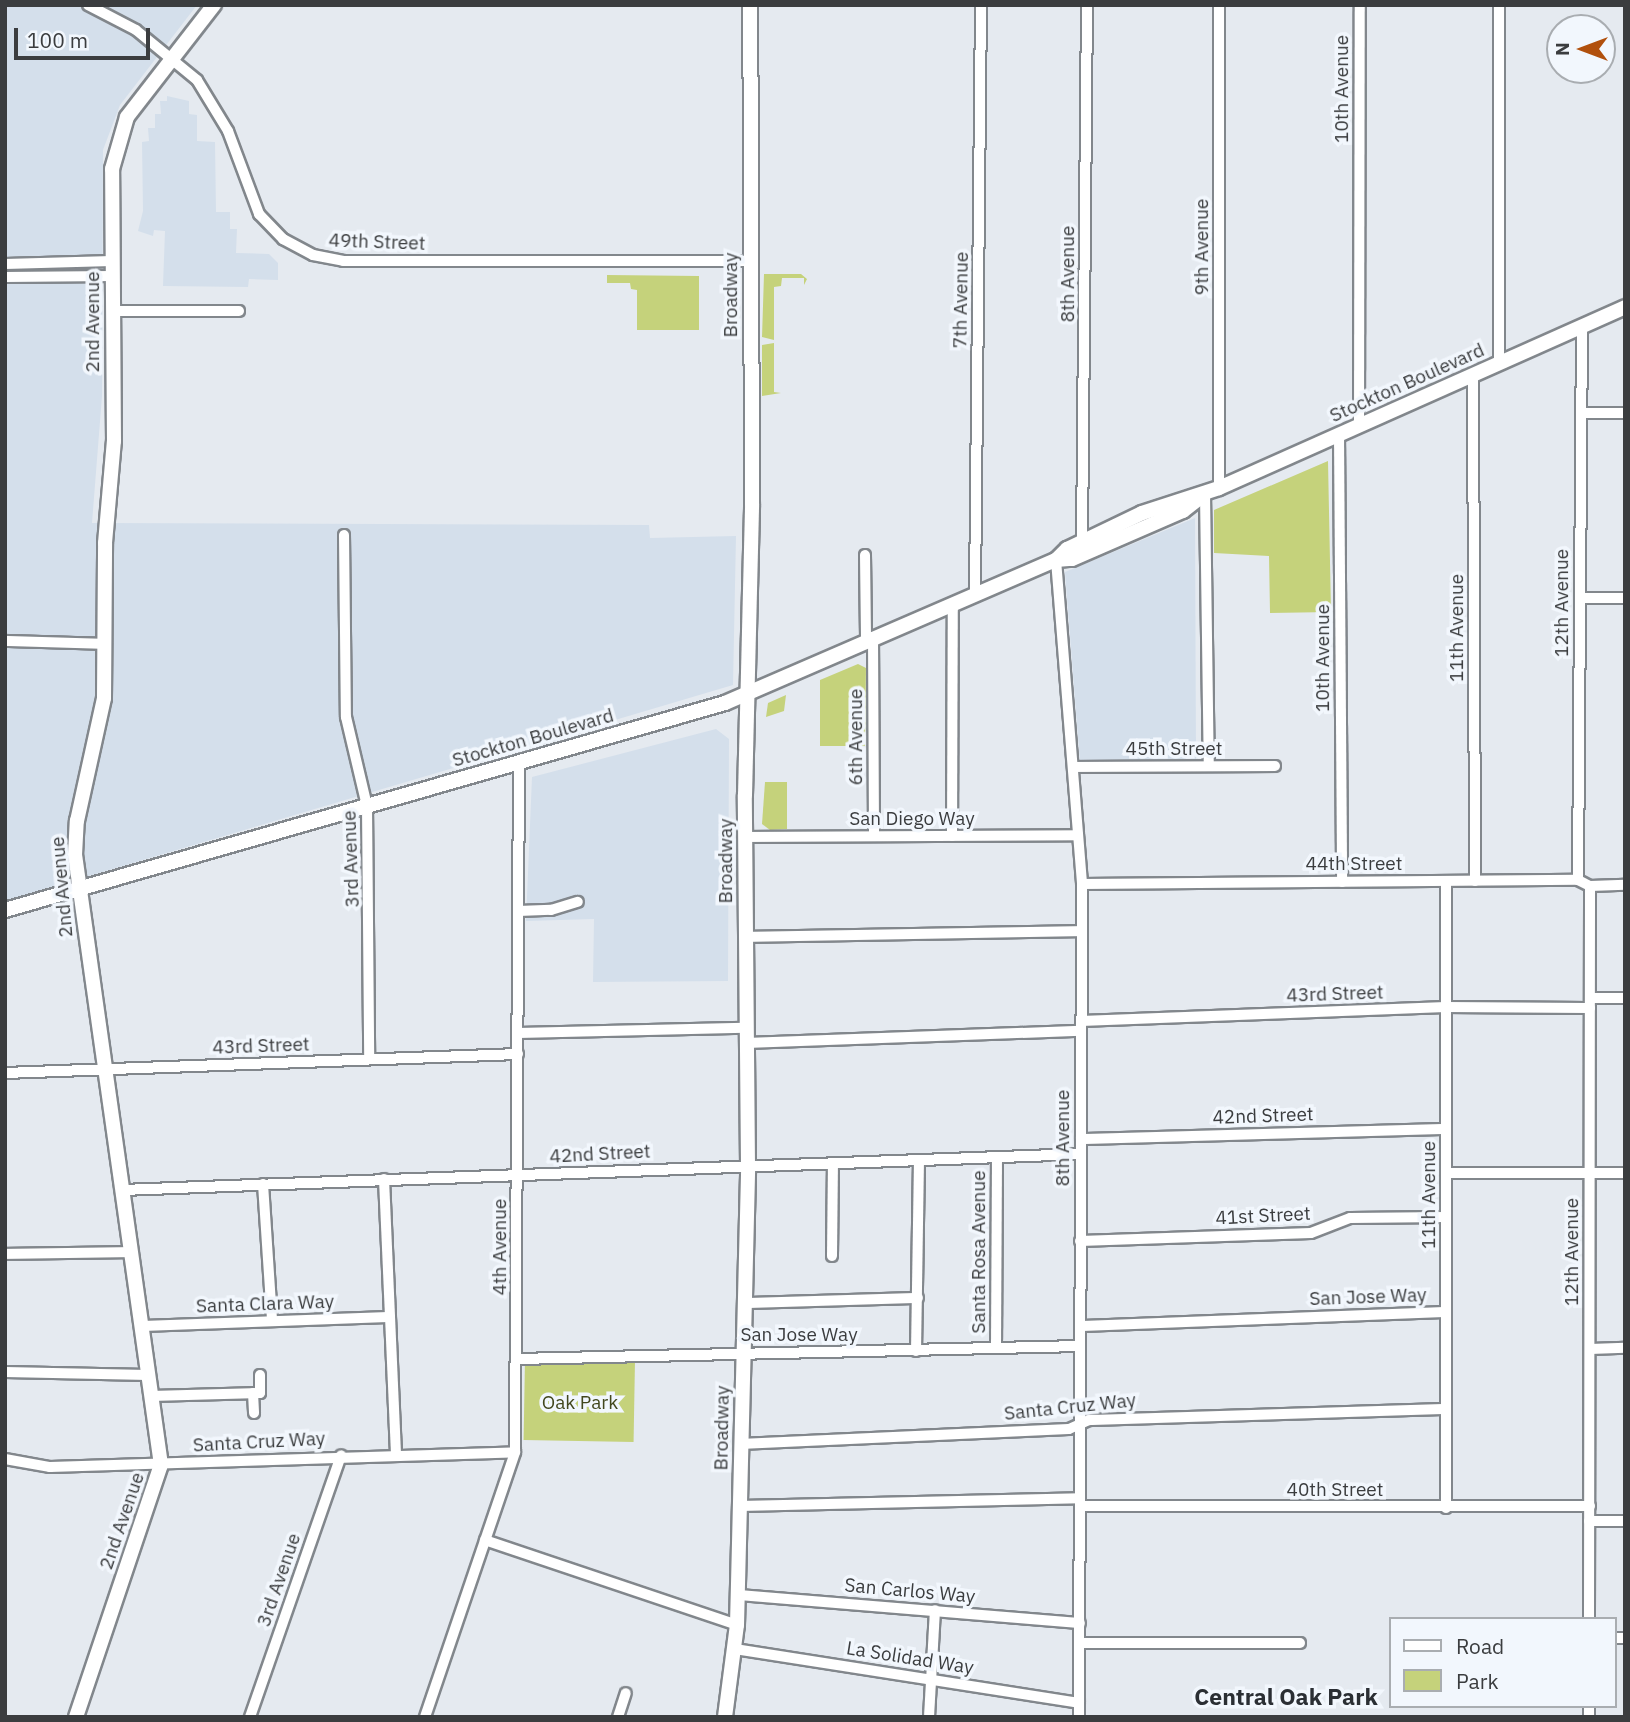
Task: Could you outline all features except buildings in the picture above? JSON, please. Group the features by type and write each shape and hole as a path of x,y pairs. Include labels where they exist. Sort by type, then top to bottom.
{"main road":[{"name":"2nd Avenue","path":"76,1717 161,1465 78,888 77,821 101,722 105,543 114,441 112,169 119,134 136,102 214,5"},
{"name":"Broadway","path":"725,1717 737,1625 748,1165 745,937 752,504 750,5"},
{"name":"Stockton Boulevard","path":"5,910 747,694 1056,560 1082,542 1175,499 1212,491 1625,307"},
{"name":"Stockton Boulevard","path":"1056,560 1072,559 1184,512 1212,491"}],"street":[{"name":"49th Street","path":"88,5 119,19 172,55 220,114 259,214 283,239 313,255 343,261 749,261"},
{"name":"7th Avenue","path":"975,595 981,5"},
{"name":"8th Avenue","path":"1082,542 1087,5"},
{"name":"9th Avenue","path":"1209,766 1219,5"},
{"name":"10th Avenue","path":"1359,425 1360,5"},
{"path":"1499,5 1499,363"},
{"path":"5,264 112,268"},
{"path":"5,277 112,268"},
{"path":"113,311 239,311"},
{"name":"12th Avenue","path":"1578,880 1582,326"},
{"name":"11th Avenue","path":"1473,374 1475,881"},
{"path":"1582,413 1625,413"},
{"name":"10th Avenue","path":"1339,434 1342,882"},
{"name":"3rd Avenue","path":"344,535 346,717 367,806 369,1059"},
{"name":"6th Avenue","path":"865,555 874,836"},
{"name":"8th Avenue","path":"1056,560 1082,884 1079,1717"},
{"path":"1580,598 1625,598"},
{"path":"952,836 953,604"},
{"path":"5,641 104,644"},
{"name":"4th Avenue","path":"425,1717 515,1452 519,762"},
{"name":"45th Street","path":"1073,767 1275,766"},
{"name":"San Diego Way","path":"746,837 1079,835"},
{"name":"44th Street","path":"1082,884 1578,880 1590,886 1625,885"},
{"name":"11th Avenue","path":"1446,881 1446,1508"},
{"name":"12th Avenue","path":"1590,886 1590,1617"},
{"path":"518,911 551,910 578,902"},
{"path":"745,937 1082,931"},
{"name":"43rd Street","path":"518,1033 746,1036 1082,1026 1446,1007 1590,1003 1625,998"},
{"name":"43rd Street","path":"5,1073 518,1054"},
{"name":"42nd Street","path":"1081,1139 1446,1129"},
{"name":"42nd Street","path":"122,1190 1081,1154"},
{"name":"Santa Rosa Avenue","path":"996,1348 997,1157"},
{"path":"916,1351 919,1160"},
{"path":"832,1256 833,1164"},
{"path":"1446,1173 1625,1173"},
{"path":"384,1179 396,1453"},
{"path":"263,1184 272,1321"},
{"name":"41st Street","path":"1080,1241 1311,1233 1350,1218 1446,1217"},
{"path":"5,1254 131,1252"},
{"path":"745,1303 918,1298"},
{"name":"San Jose Way","path":"1081,1326 1446,1312"},
{"name":"Santa Clara Way","path":"141,1326 390,1317"},
{"name":"San Jose Way","path":"517,1359 1080,1346"},
{"path":"1590,1349 1625,1348"},
{"path":"5,1372 148,1375"},
{"path":"151,1396 260,1393 260,1375"},
{"path":"253,1393 254,1413"},
{"name":"Santa Cruz Way","path":"740,1444 1069,1429 1089,1420 1301,1410 1446,1409"},
{"name":"Santa Cruz Way","path":"5,1459 50,1467 161,1465 396,1453 515,1452"},
{"name":"3rd Avenue","path":"250,1717 341,1455"},
{"name":"40th Street","path":"740,1506 1080,1502 1446,1508 1590,1506"},
{"path":"1589,1521 1625,1521"},
{"path":"485,1540 737,1625"},
{"name":"San Carlos Way","path":"738,1595 1080,1623"},
{"path":"929,1717 934,1679 935,1610"},
{"path":"1080,1643 1300,1643"},
{"name":"La Solidad Way","path":"735,1649 1079,1703"},
{"path":"618,1717 626,1693"}],"shaded area":[{"path":"5,5 197,5 120,105 103,150 102,396 92,523 649,525 650,538 736,536 733,685 5,901"},
{"path":"167,96 189,101 189,114 197,115 197,141 215,142 216,212 230,212 230,229 237,229 236,253 269,254 278,263 278,280 249,279 248,287 163,286 165,231 154,230 153,236 138,231 143,211 142,142 149,141 148,128 155,128 155,114 161,114 160,101 167,101"},
{"path":"1195,518 1196,759 1080,762 1065,572"},
{"path":"716,729 729,739 728,981 593,982 594,919 526,921 532,777"}],"green space":[{"path":"764,274 801,274 807,279 804,285 804,278 782,278 781,286 774,287 774,340 762,337"},
{"path":"607,275 699,276 699,330 637,330 637,290 631,289 630,283 607,283"},
{"path":"774,343 774,392 781,393 762,396 762,345"},
{"path":"1328,461 1331,612 1270,613 1269,556 1214,553 1214,510"},
{"path":"858,664 866,668 865,746 820,746 820,680"},
{"path":"786,695 784,711 766,717 768,703"},
{"path":"765,782 787,782 787,829 770,830 762,824"},
{"name":"Oak Park","path":"525,1358 635,1360 634,1442 524,1440"}],"district":[{"name":"Central Oak Park","path":"1286,1696"}]}
